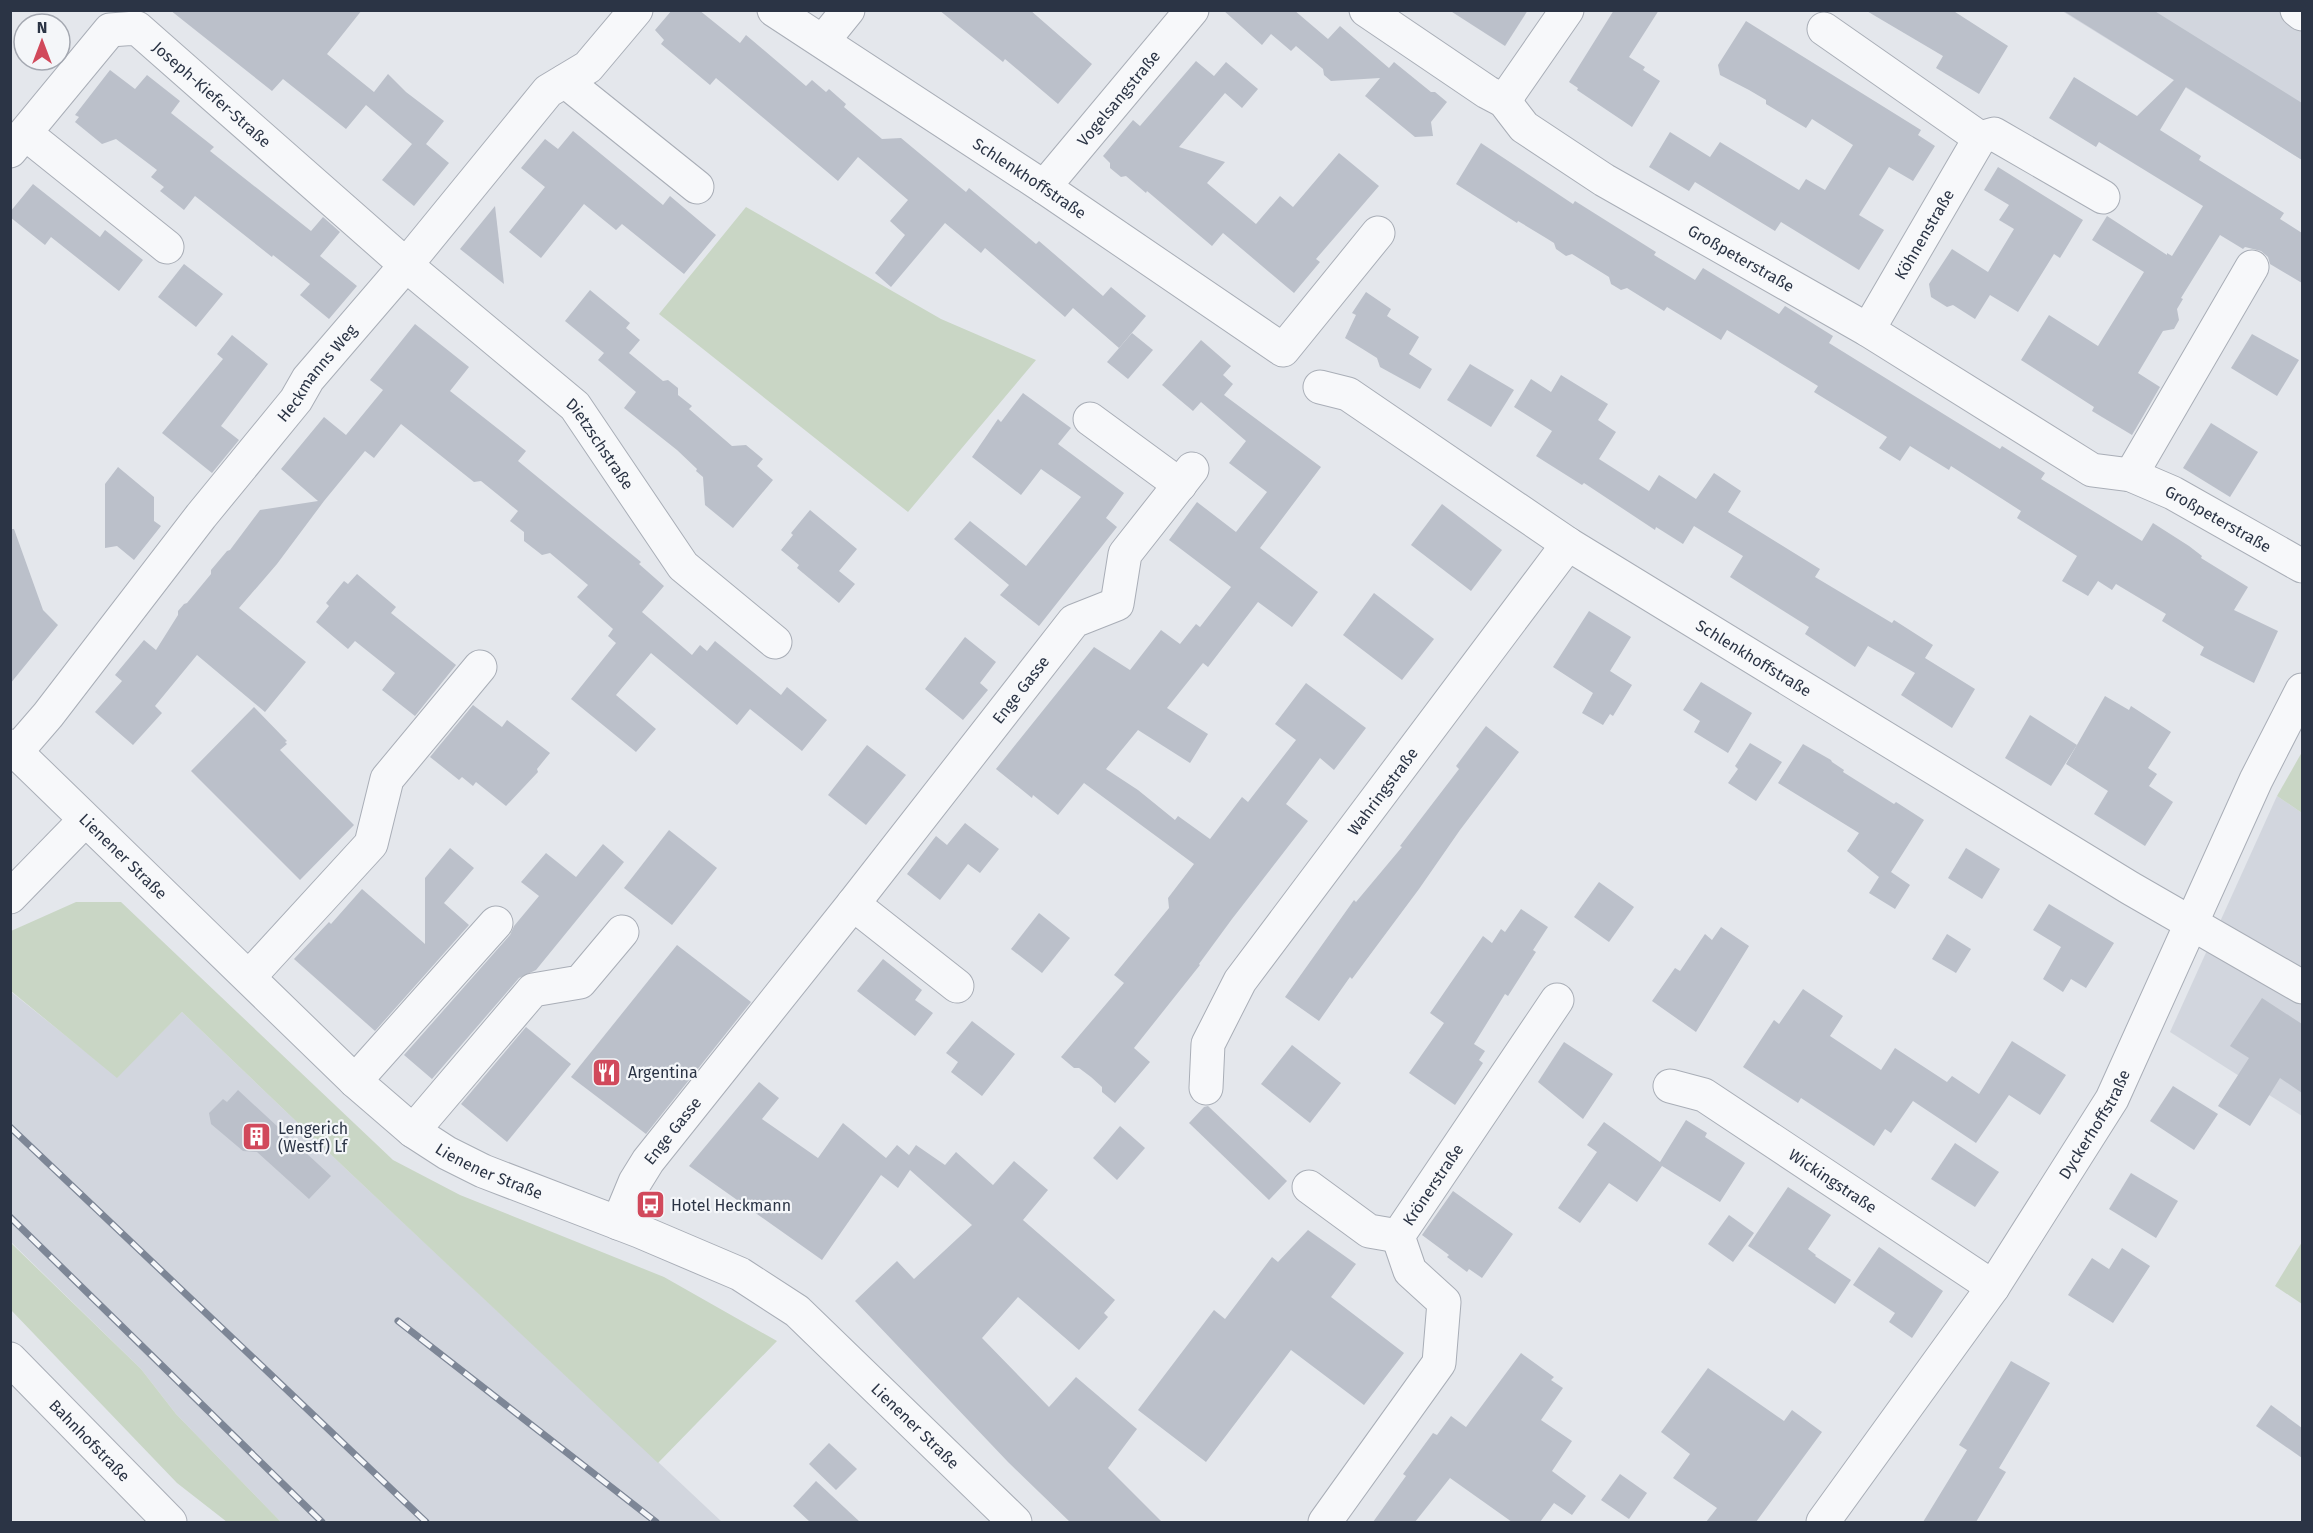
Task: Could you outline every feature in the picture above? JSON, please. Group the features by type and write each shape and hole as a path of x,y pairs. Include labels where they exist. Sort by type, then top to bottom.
{"street":[{"name":"Heckmanns Weg","path":"13,749 48,715 201,516 296,400 308,379 406,265 548,91 588,67 636,10"},
{"name":"Schlenkhoffstraße","path":"774,10 1044,187 1283,350 1378,232"},
{"path":"823,41 848,10"},
{"name":"Vogelsangstraße","path":"1044,187 1192,10"},
{"name":"Großpeterstraße","path":"1366,10 1467,79 1504,101 1524,127 1604,180 1868,330 2092,470 2131,475 2173,493 2302,566"},
{"path":"1504,101 1567,10"},
{"path":"2297,10 2302,14"},
{"name":"Joseph-Kiefer-Straße","path":"167,247 18,142 110,30 136,28 406,265"},
{"path":"1824,29 1980,138 1994,134 2103,197"},
{"path":"565,81 697,187"},
{"name":"Köhnenstraße","path":"1868,330 1980,138"},
{"name":"Dietzschstraße","path":"406,265 575,406 683,566 775,642"},
{"path":"2131,475 2252,267"},
{"name":"Schlenkhoffstraße","path":"1320,387 1348,394 1568,544 2004,812 2302,987"},
{"name":"Enge Gasse","path":"618,1223 635,1182 648,1161 1074,621 1117,604 1125,554 1186,477 1090,419"},
{"name":"Wahringstraße","path":"1206,1088 1208,1044 1240,981 1568,544"},
{"path":"249,977 371,844 387,779 480,668"},
{"name":"Dyckerhoffstraße","path":"1823,1522 1993,1287 2112,1099 2256,780 2302,690"},
{"name":"Lienener Straße","path":"13,749 355,1081 413,1131 447,1154 483,1171 618,1223 740,1274 797,1311 1015,1522"},
{"path":"10,897 85,820"},
{"path":"853,904 957,986"},
{"path":"355,1081 496,923"},
{"path":"413,1131 533,990 580,982 622,932"},
{"name":"Krönerstraße","path":"1324,1522 1439,1363 1444,1302 1410,1271 1398,1236 1557,1000"},
{"name":"Wickingstraße","path":"1670,1086 1704,1095 1993,1287"},
{"path":"1309,1187 1369,1231 1398,1236"},
{"name":"Bahnhofstraße","path":"10,1359 170,1522"}],"shaded area":[{"path":"2062,11 2302,11 2302,160 2230,115"},
{"path":"2277,796 2302,813 2302,1116 2170,1032"},
{"path":"10,991 117,1077 182,1012 722,1522 281,1522 176,1414 141,1369 11,1242"}],"green space":[{"path":"746,207 941,319 1036,360 908,512 659,314"},
{"path":"2302,752 2302,813 2277,796"},
{"path":"76,902 121,902 393,1160 460,1195 664,1277 777,1341 658,1463 182,1012 117,1078 11,991 11,931"},
{"path":"10,1242 141,1369 176,1414 281,1522 227,1522 177,1483 11,1310"},
{"path":"2302,1242 2302,1304 2275,1286"}],"building":[{"path":"170,10 362,10 327,54 374,92 388,74 406,92 444,121 426,144 449,163 414,206 382,180 412,144 366,105 346,129 283,79 272,91"},
{"path":"672,10 699,10 740,43 746,35 806,86 812,80 826,92 829,89 846,104 844,107 882,139 901,138 966,192 969,188 1036,244 1039,241 1103,296 1111,287 1146,316 1119,348 1073,308 1065,317 985,248 981,253 945,223 891,287 875,273 905,235 890,221 908,200 858,157 838,181 716,78 710,85 661,44 664,40 655,30"},
{"path":"939,10 1030,10 1092,64 1058,104 1005,59 1003,62"},
{"path":"1223,10 1294,10 1328,39 1340,26 1389,68 1394,62 1447,102 1431,122 1433,136 1415,137 1365,96 1380,78 1331,81 1324,75 1323,69 1296,46 1291,51 1271,34 1262,45"},
{"path":"1449,10 1528,10 1505,46"},
{"path":"1614,10 1659,10 1629,57 1645,67 1643,70 1660,81 1632,127 1577,90 1578,88 1569,82"},
{"path":"1865,10 1952,10 2008,46 1979,94 1936,68 1943,56"},
{"path":"2062,10 2153,10 2302,103 2302,160 2186,87 2160,130 2201,156 2199,160 2284,213 2280,219 2302,233 2302,283 2270,264 2268,257 2261,251 2245,247 2243,249 2220,235 2181,298 2183,299 2177,309 2179,320 2174,329 2163,331 2138,373 2160,387 2132,435 2092,411 2094,407 2021,360 2049,315 2098,346 2144,272 2092,240 2107,216 2172,256 2203,206 2099,142 2096,147 2049,118 2074,77 2137,116 2174,80"},
{"path":"1746,21 1921,130 1918,135 1935,146 1913,181 1889,167 1859,215 1884,230 1859,270 1781,222 1775,231 1695,182 1689,191 1649,167 1670,132 1710,157 1720,142 1799,190 1806,179 1825,190 1853,145 1812,119 1806,128 1766,104 1766,100 1720,75 1718,65"},
{"path":"1196,61 1214,76 1226,62 1258,89 1242,108 1225,93 1179,147 1225,162 1207,183 1256,224 1280,196 1293,207 1339,153 1379,186 1316,259 1320,262 1294,293 1223,233 1212,246 1147,191 1146,193 1126,176 1121,177 1110,168 1110,163 1103,156 1133,120 1140,126"},
{"path":"110,70 135,89 147,75 180,101 171,113 214,147 210,151 311,231 323,217 340,232 320,256 357,286 329,319 300,295 310,284 273,255 272,257 195,196 184,210 160,191 164,187 151,177 157,170 116,139 102,144 75,122 79,117 75,115"},
{"path":"573,131 663,205 670,196 716,235 684,274 622,224 616,230 584,204 541,258 509,232 545,187 521,168 545,139 558,149"},
{"path":"1481,143 1573,204 1575,201 1656,252 1654,255 1695,280 1703,268 1779,314 1785,306 1833,336 1829,343 2000,449 2002,446 2045,473 2041,479 2142,541 2153,523 2189,546 2202,556 2201,558 2248,587 2234,610 2278,631 2254,683 2200,655 2204,647 2162,621 2166,614 2116,584 2112,590 2098,581 2088,596 2062,581 2077,556 2017,518 2021,511 1951,466 1949,470 1910,446 1900,461 1879,448 1887,437 1814,392 1818,386 1727,330 1721,340 1667,307 1664,311 1627,288 1621,290 1611,284 1609,277 1572,254 1566,256 1556,249 1554,243 1518,221 1517,223 1456,184"},
{"path":"1998,167 2083,220 2060,258 2054,254 2018,312 1990,295 1975,319 1953,305 1947,307 1931,297 1929,284 1952,249 1988,272 2014,229 1999,220 2009,205 1984,190"},
{"path":"33,184 100,237 105,230 143,260 119,291 51,237 45,245 10,217 10,212"},
{"path":"495,206 504,284 460,249"},
{"path":"184,264 223,294 196,327 158,297"},
{"path":"590,290 630,323 626,328 640,340 629,353 663,381 668,380 678,388 678,395 692,406 689,409 732,446 746,445 763,459 757,466 773,480 733,528 705,505 703,477 696,471 697,469 624,408 636,392 598,360 604,353 565,321"},
{"path":"1366,292 1391,309 1387,316 1419,337 1409,354 1432,369 1420,389 1380,367 1377,358 1345,338 1356,315 1352,313"},
{"path":"415,324 469,367 450,391 526,451 518,461 641,562 639,564 664,586 642,612 692,655 700,645 707,651 715,641 781,695 787,687 827,720 802,751 750,709 737,725 651,653 616,695 656,729 636,752 571,699 616,643 608,636 613,629 577,597 588,585 550,553 542,555 524,541 524,532 510,521 518,511 481,481 474,482 401,424 374,458 365,451 277,564 239,608 306,662 265,712 197,655 155,706 162,713 133,745 95,712 122,681 115,675 144,640 156,650 178,615 178,611 211,574 211,570 230,550 260,510 318,501 281,469 324,417 346,435 383,390 370,380"},
{"path":"1132,333 1153,350 1128,379 1107,362"},
{"path":"2252,334 2299,360 2277,396 2231,368"},
{"path":"232,335 268,364 221,426 239,440 212,473 162,433 223,359 217,354"},
{"path":"1201,340 1231,366 1223,375 1233,384 1224,395 1321,467 1260,548 1318,592 1292,627 1258,602 1208,667 1203,663 1167,708 1208,734 1190,763 1138,730 1106,769 1138,790 1175,820 1178,816 1210,839 1242,797 1248,802 1296,740 1275,724 1306,683 1366,728 1334,770 1320,758 1286,804 1308,821 1232,919 1200,965 1134,1048 1150,1062 1115,1103 1102,1092 1102,1087 1091,1077 1079,1068 1074,1068 1061,1057 1124,983 1114,975 1169,908 1168,898 1194,864 1084,783 1058,815 1033,795 1032,798 996,769 1094,647 1130,670 1161,630 1180,644 1196,624 1200,627 1231,587 1169,540 1197,502 1236,532 1267,492 1229,463 1246,441 1201,402 1193,411 1162,385"},
{"path":"1470,364 1514,390 1491,427 1447,400"},
{"path":"1561,375 1608,404 1598,420 1616,432 1599,459 1649,491 1659,475 1696,499 1714,473 1741,491 1728,512 1820,569 1815,577 1892,623 1894,620 1933,645 1925,658 1975,689 1952,728 1901,695 1915,673 1868,646 1855,667 1805,634 1809,627 1730,577 1743,556 1694,526 1683,544 1656,527 1655,530 1584,483 1582,485 1536,456 1552,431 1514,407 1531,379 1551,392"},
{"path":"1023,393 1071,428 1058,444 1124,493 1106,518 1117,527 1039,626 1000,595 1009,585 954,539 970,521 1026,566 1081,497 1041,469 1021,495 972,457 998,419 1001,422"},
{"path":"2211,423 2258,452 2230,497 2183,468"},
{"path":"118,467 154,497 154,521 161,526 134,560 117,546 105,548 105,484"},
{"path":"1442,504 1502,550 1471,591 1411,545"},
{"path":"810,510 857,549 839,571 855,584 839,603 797,568 799,565 781,550 793,535 791,533"},
{"path":"10,529 14,529 43,610 58,625 10,684"},
{"path":"357,574 396,607 391,613 456,665 415,716 382,690 395,673 355,641 348,649 316,622 329,606 326,603 344,581 348,584"},
{"path":"1374,593 1434,639 1402,680 1343,635"},
{"path":"1589,611 1631,637 1610,671 1632,685 1613,716 1610,714 1603,725 1582,713 1593,693 1553,667"},
{"path":"965,637 996,662 980,683 988,690 963,720 925,689"},
{"path":"1701,682 1752,713 1728,753 1694,732 1700,721 1683,710"},
{"path":"2105,696 2129,710 2131,706 2171,732 2148,768 2157,774 2149,786 2173,802 2145,846 2094,814 2108,791 2066,764"},
{"path":"473,705 502,727 507,720 550,753 537,769 538,772 506,806 476,782 473,786 462,777 459,780 430,757"},
{"path":"254,707 287,741 285,742 287,744 280,750 354,825 300,880 191,771"},
{"path":"2030,715 2077,745 2051,786 2005,758"},
{"path":"1486,726 1519,752 1319,1021 1285,997 1354,900 1356,902 1402,847 1400,846 1459,769 1456,766"},
{"path":"1750,743 1782,762 1756,801 1728,783 1738,769 1735,766"},
{"path":"1803,744 1831,760 1844,770 1843,772 1924,820 1891,872 1910,885 1895,909 1869,893 1879,877 1847,851 1859,833 1778,783"},
{"path":"867,745 906,775 866,825 828,795"},
{"path":"965,823 999,849 980,873 968,864 940,900 907,874 936,836 947,845"},
{"path":"669,830 717,868 672,925 624,888"},
{"path":"603,844 624,862 536,970 519,978 432,1079 404,1055 510,935 514,926 539,896 521,882 546,853 576,877"},
{"path":"450,848 474,868 444,903 469,925 375,1031 294,959 329,922 331,924 362,889 425,944 425,878"},
{"path":"1966,848 2000,869 1982,899 1948,878"},
{"path":"1599,882 1634,907 1609,942 1574,917"},
{"path":"2049,904 2114,943 2086,988 2071,979 2063,992 2043,979 2061,947 2033,930"},
{"path":"1521,909 1548,927 1533,950 1536,952 1508,996 1505,994 1474,1044 1485,1051 1479,1060 1483,1063 1455,1105 1409,1073 1444,1023 1430,1013 1483,936 1492,943 1501,929 1505,932"},
{"path":"1039,913 1070,938 1042,973 1011,949"},
{"path":"1721,927 1749,946 1696,1032 1652,1001 1675,968 1680,971 1705,934 1712,940"},
{"path":"1947,934 1971,949 1956,973 1932,959"},
{"path":"677,945 751,1002 646,1134 571,1077"},
{"path":"883,959 922,990 915,1000 933,1013 915,1036 857,991"},
{"path":"1803,989 1843,1016 1830,1036 1881,1070 1895,1048 1947,1082 1952,1076 1979,1094 2012,1041 2066,1075 2040,1115 2009,1095 1976,1143 1913,1101 1891,1133 1885,1129 1874,1146 1801,1098 1798,1103 1743,1067 1774,1020 1779,1024"},
{"path":"2262,998 2302,1024 2302,1093 2280,1078 2250,1126 2218,1106 2249,1058 2230,1046"},
{"path":"972,1021 1015,1054 982,1096 951,1072 958,1062 946,1053"},
{"path":"526,1027 571,1064 507,1142 461,1104"},
{"path":"1564,1042 1613,1074 1583,1119 1538,1082"},
{"path":"1292,1045 1341,1083 1310,1123 1261,1084"},
{"path":"759,1082 779,1098 762,1119 818,1158 843,1123 886,1158 897,1145 909,1155 916,1145 945,1165 956,1152 993,1185 1014,1161 1048,1190 1023,1220 1115,1300 1104,1313 1108,1317 1079,1350 1018,1297 982,1338 1049,1407 1076,1377 1137,1429 1108,1468 1162,1522 1070,1522 1008,1462 855,1301 897,1261 914,1279 972,1225 910,1170 898,1188 881,1175 822,1260 689,1166"},
{"path":"2173,1086 2218,1114 2194,1150 2150,1121"},
{"name":"Lengerich (Westf) Lf","path":"238,1090 331,1176 309,1199 257,1152 243,1151 211,1124 209,1113 223,1099 227,1102"},
{"path":"1208,1106 1287,1181 1269,1200 1189,1123 1204,1107"},
{"path":"1686,1120 1707,1133 1705,1137 1745,1163 1720,1202 1662,1166 1637,1202 1609,1183 1580,1223 1558,1208 1597,1152 1587,1145 1604,1122 1660,1162"},
{"path":"1120,1126 1145,1148 1117,1180 1093,1158"},
{"path":"1955,1143 1999,1172 1975,1207 1931,1179"},
{"path":"2131,1173 2178,1201 2156,1238 2109,1209"},
{"path":"1788,1187 1831,1215 1808,1249 1851,1280 1835,1304 1748,1246"},
{"path":"1453,1191 1513,1234 1482,1278 1469,1269 1467,1272 1422,1235"},
{"path":"1729,1215 1754,1233 1733,1262 1708,1244"},
{"path":"1308,1230 1356,1264 1331,1297 1404,1353 1364,1405 1291,1350 1206,1462 1138,1410 1214,1310 1225,1319 1272,1257 1278,1262"},
{"path":"1879,1247 1943,1291 1912,1338 1889,1322 1895,1313 1853,1285"},
{"path":"2122,1248 2150,1266 2113,1323 2068,1295 2092,1258 2109,1269"},
{"path":"1521,1353 1554,1377 1551,1380 1563,1388 1541,1420 1572,1441 1552,1471 1586,1496 1572,1515 1554,1503 1540,1522 1512,1522 1450,1478 1415,1522 1373,1522 1406,1476 1403,1474 1433,1433 1437,1435 1451,1416 1466,1427"},
{"path":"2011,1361 2050,1383 1999,1468 2006,1472 1976,1522 1923,1522 1967,1450 1959,1445"},
{"path":"1708,1368 1784,1421 1792,1410 1822,1432 1756,1522 1706,1522 1717,1508 1673,1478 1690,1454 1661,1432"},
{"path":"2271,1405 2302,1428 2302,1458 2256,1426"},
{"path":"829,1443 857,1469 836,1490 809,1464"},
{"path":"1620,1474 1647,1493 1629,1519 1601,1500"},
{"path":"816,1481 860,1522 810,1522 793,1506"}],"railway":[{"path":"10,1127 426,1522"},
{"path":"10,1217 322,1522"},
{"path":"398,1321 656,1522"}],"place":[{"name":"Argentina","path":"607,1072"},
{"name":"Lengerich (Westf) Lf","path":"257,1137"},
{"name":"Hotel Heckmann","path":"650,1205"}]}
